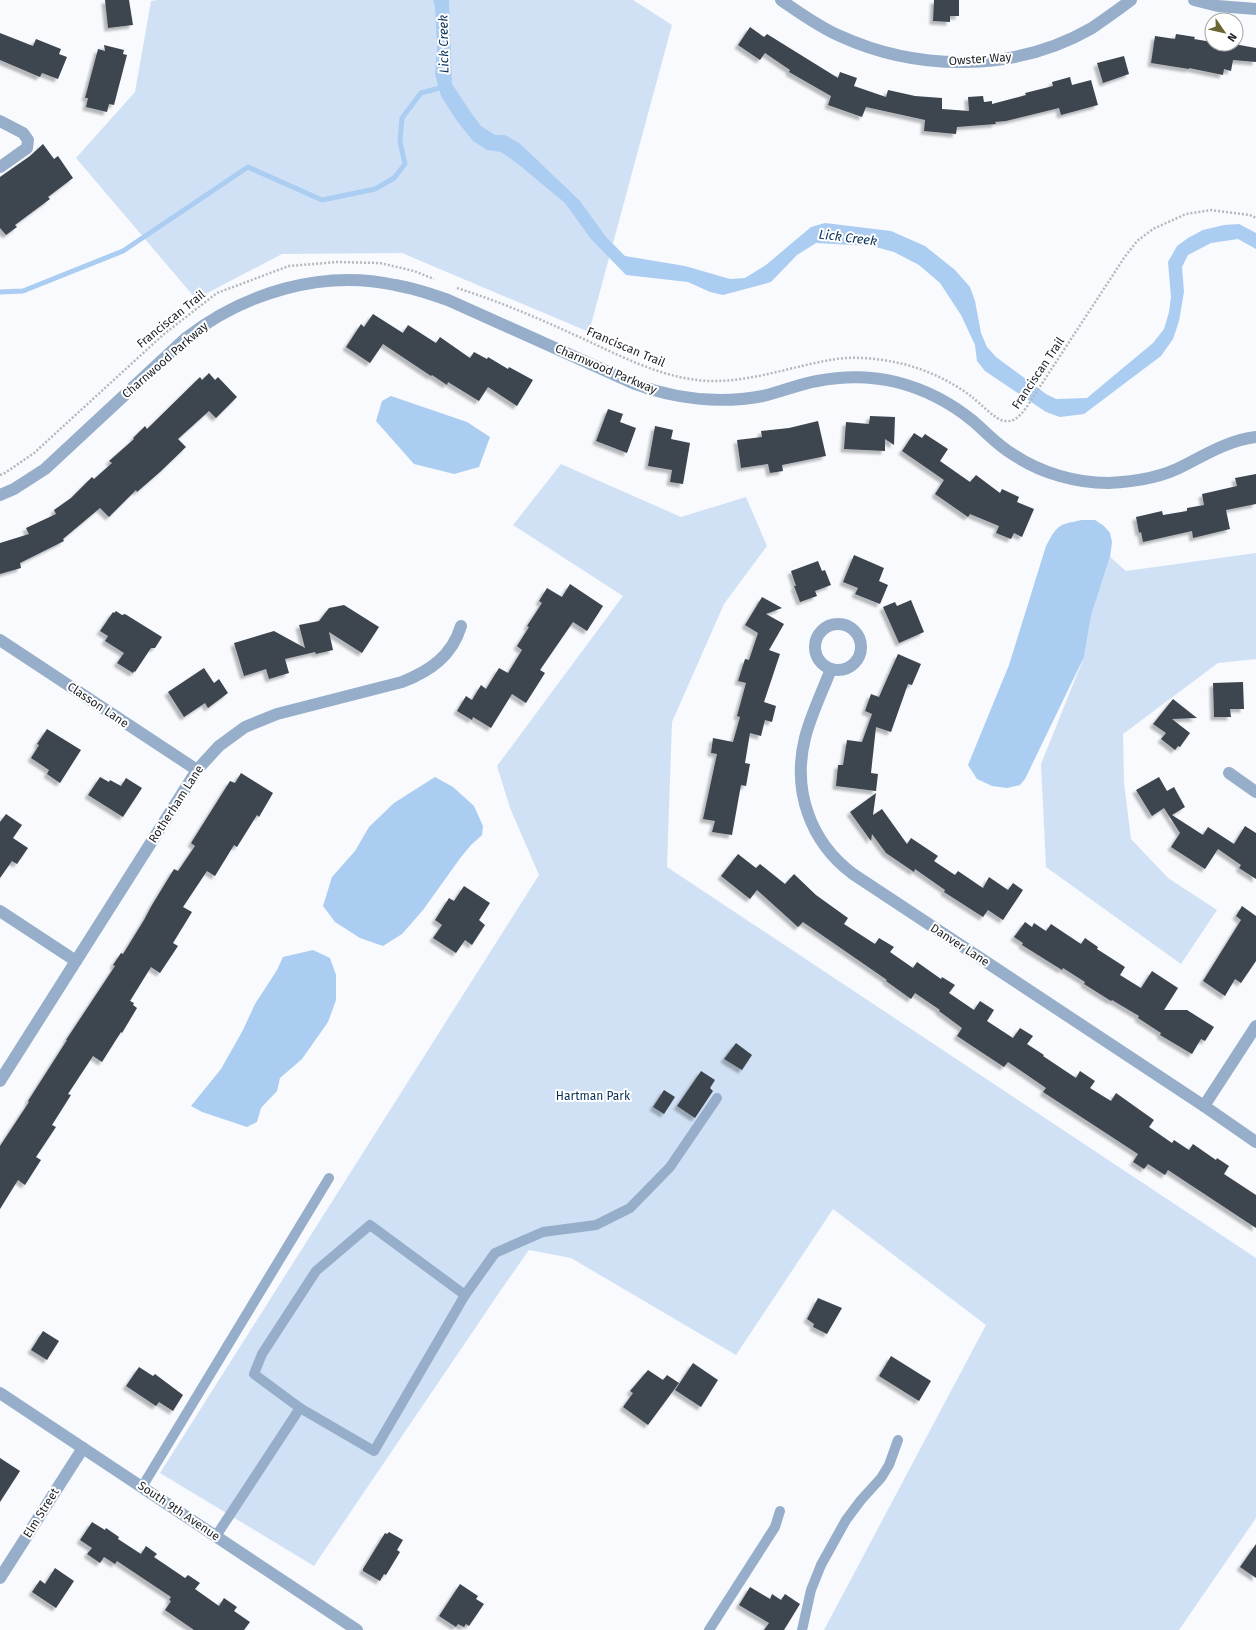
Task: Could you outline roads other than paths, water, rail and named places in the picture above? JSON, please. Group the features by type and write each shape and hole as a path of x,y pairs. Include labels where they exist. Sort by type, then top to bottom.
{"street":[{"name":"Owster Way","path":"781,0 826,29 866,46 915,59 959,62 996,60 1038,50 1066,40 1092,27 1131,0"},
{"path":"1194,0 1218,6 1256,9"},
{"path":"0,121 23,133 28,140 27,148 0,167"},
{"name":"Charnwood Parkway","path":"0,495 14,489 46,469 186,338 210,320 227,310 270,293 303,284 331,281 366,281 384,283 428,293 448,300 635,384 660,392 703,399 727,400 780,392 816,381 836,378 862,378 897,382 922,390 951,405 972,420 996,443 1020,459 1044,471 1082,481 1108,483 1149,478 1185,465 1196,458 1224,445 1256,437"},
{"name":"Rotherham Lane","path":"0,1082 197,770 219,746 245,727 277,714 402,682 422,674 446,655 461,626"},
{"name":"Classon Lane","path":"0,640 197,770"},
{"name":"Danver Lane","path":"831,669 804,738 801,755 803,799 809,818 819,837 830,853 853,874 1256,1142"},
{"path":"1229,774 1256,792"},
{"path":"0,910 76,961"},
{"path":"1204,1106 1256,1026"},
{"name":"South 9th Avenue","path":"0,1393 357,1630"},
{"name":"Elm Street","path":"0,1578 83,1448"}],"lane":[{"path":"465,1295 370,1225 316,1271 262,1354 254,1374 300,1408 374,1451 465,1295 495,1252 543,1232 596,1225 630,1208 670,1167 717,1098"},
{"path":"142,1487 330,1178"},
{"path":"216,1536 300,1408"},
{"path":"802,1630 811,1590 821,1565 846,1520 861,1500 881,1478 889,1465 898,1440"},
{"path":"709,1630 775,1527 780,1511"}],"water":[{"name":"Lick Creek","path":"433,0 449,0 452,84 481,126 495,135 505,135 519,143 580,201 606,237 625,256 685,266 730,279 745,278 766,265 811,227 825,223 891,231 925,246 955,270 970,287 975,301 981,333 987,347 996,357 1046,394 1056,399 1087,398 1153,343 1164,329 1169,312 1171,297 1168,262 1177,246 1203,230 1224,225 1239,224 1256,233 1256,249 1238,239 1211,243 1188,255 1182,267 1184,292 1179,321 1173,339 1161,356 1084,414 1060,417 1046,412 985,371 977,361 975,345 961,315 940,283 919,265 894,252 872,246 816,243 797,255 771,282 723,295 710,292 688,282 626,275 591,239 565,203 518,164 501,152 487,150 473,141 457,121 441,96 435,74 437,47 435,6"},
{"path":"391,396 467,422 490,437 479,467 454,474 414,464 376,421 382,401"},
{"path":"1082,520 1095,520 1104,526 1110,533 1112,542 1110,557 1091,616 1084,657 1025,779 1020,785 1007,788 992,786 977,779 968,765 1009,665 1046,546 1056,529 1068,523"},
{"path":"435,777 453,787 474,806 483,826 482,835 461,857 423,910 402,934 383,946 360,938 335,922 323,906 332,877 355,851 369,827 394,803"},
{"path":"313,950 330,958 336,975 336,1000 328,1022 302,1059 280,1078 277,1091 261,1108 257,1122 247,1127 202,1112 191,1106 221,1069 243,1030 255,1004 277,970 283,957"}],"waterway":[{"path":"0,292 23,291 123,251 248,167 322,200 375,189 394,178 405,164 400,141 402,118 421,93 443,87"}],"park label":[{"name":"Hartman Park","path":"593,1096"}]}
